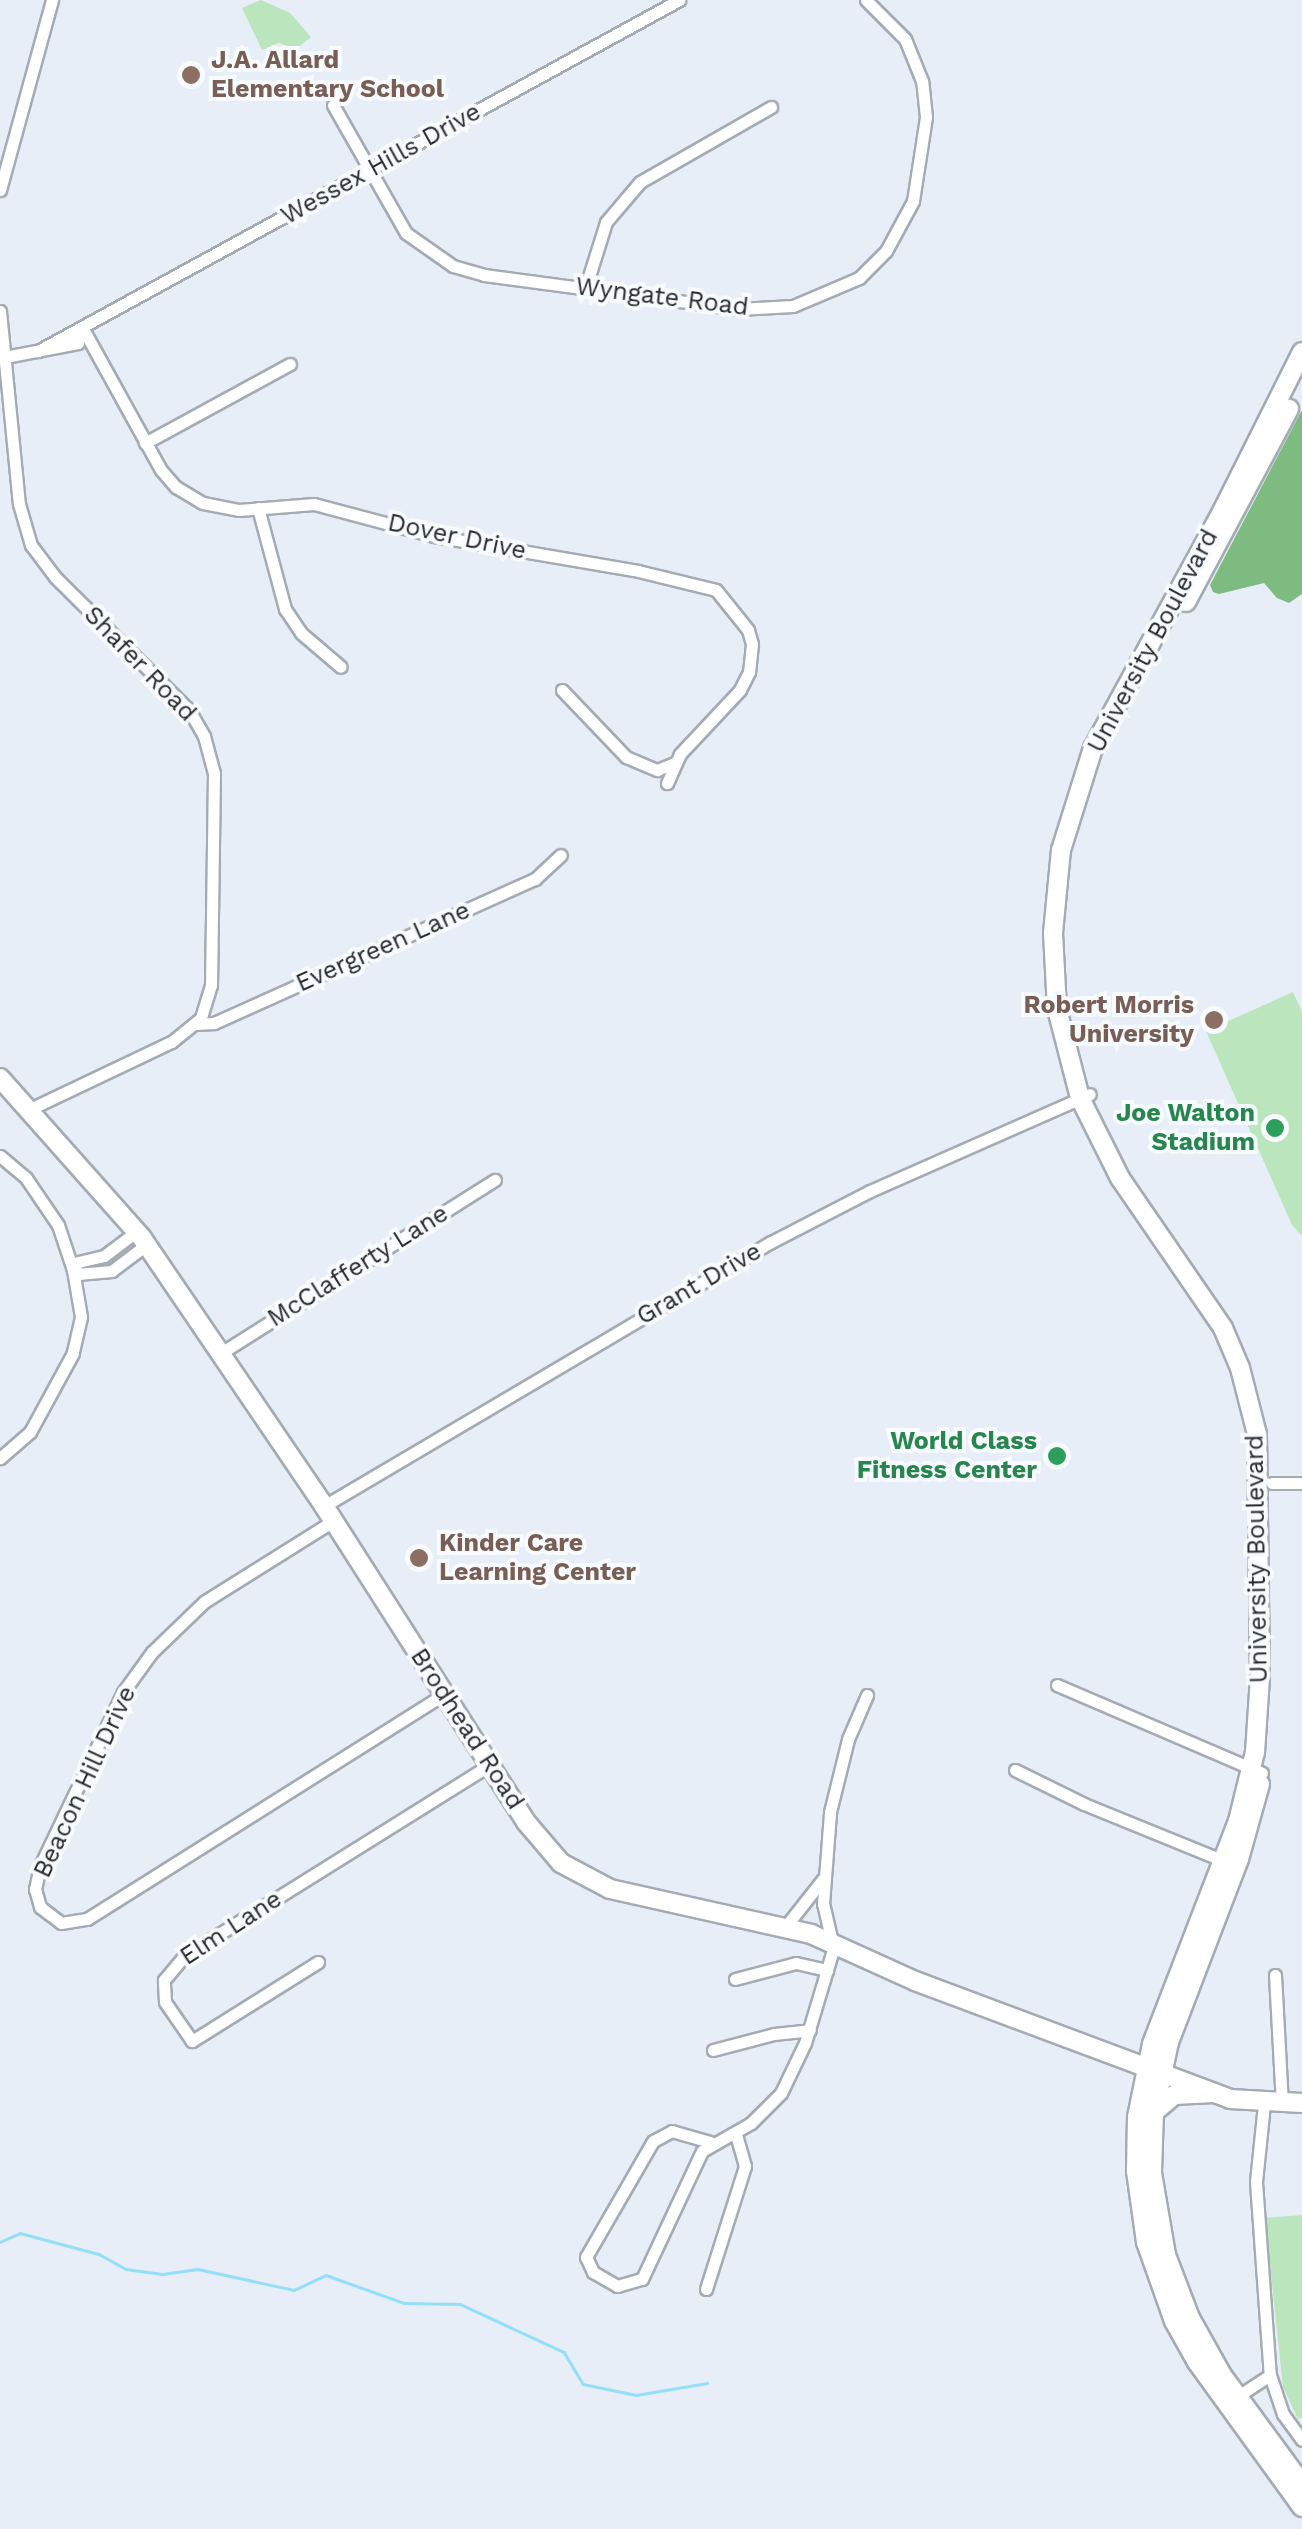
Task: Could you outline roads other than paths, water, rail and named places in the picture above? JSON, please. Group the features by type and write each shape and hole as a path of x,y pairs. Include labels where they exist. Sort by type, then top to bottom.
{"main road":[{"name":"University Boulevard","path":"1302,352 1223,510 1102,730 1075,796 1056,880 1053,957 1062,1037 1120,1178 1223,1328 1253,1410 1261,1488 1257,1771 1166,2003 1136,2146 1146,2242 1180,2334 1302,2484"},
{"name":"University Boulevard","path":"1302,381 1233,518 1112,734 1082,814 1066,892 1064,965 1085,1096 1120,1158 1211,1286 1243,1342 1263,1404 1272,1483 1272,1695 1239,1859 1154,2069 1152,2173 1166,2255 1190,2318 1233,2400 1302,2508"},
{"name":"Brodhead Road","path":"0,1078 142,1238 329,1513 544,1846 581,1878 624,1893 786,1926 834,1943 915,1981 1214,2092 1273,2104 1302,2103"},
{"path":"1154,2112 1174,2094 1214,2092"}],"street":[{"path":"0,190 52,0"},
{"name":"Wessex Hills Drive","path":"38,351 679,0"},
{"name":"Wyngate Road","path":"334,105 406,233 453,266 484,275 738,309 773,309 831,294 859,278 886,251 913,201 926,117 916,58 890,20 866,0"},
{"path":"586,286 606,222 640,182 770,107"},
{"name":"Shafer Road","path":"0,312 19,504 31,545 55,577 189,710 211,755 211,984 206,1008 196,1024"},
{"name":"Dover Drive","path":"82,327 85,344 161,470 184,494 214,507 314,504 434,536 638,572 716,590 748,630 752,644 749,672 740,690 674,763"},
{"name":"Wessex Hills Drive","path":"5,357 85,344"},
{"path":"145,443 290,364"},
{"path":"258,508 284,609 301,633 341,667"},
{"path":"562,690 626,757 657,770 674,763"},
{"path":"667,783 674,763"},
{"name":"Evergreen Lane","path":"196,1024 214,1023 534,879 561,855"},
{"path":"30,1109 171,1042 196,1024"},
{"name":"Grant Drive","path":"329,1513 771,1242 870,1191 1085,1096"},
{"path":"0,1156 26,1178 49,1210 74,1270 80,1317 74,1353 30,1432 0,1458"},
{"name":"McClafferty Lane","path":"221,1353 495,1180"},
{"path":"74,1270 78,1262 104,1256 132,1234 142,1238"},
{"path":"1272,1483 1302,1483"},
{"name":"Beacon Hill Drive","path":"329,1513 204,1602 152,1652 123,1692 40,1866 36,1889 40,1907 61,1923 87,1919 444,1694"},
{"path":"1056,1685 1257,1771"},
{"path":"710,2142 672,2131 653,2140 586,2257 593,2272 623,2286 645,2276 699,2155 710,2142 758,2118 781,2093 810,2030 834,1943 824,1912 824,1878 836,1777 866,1695"},
{"name":"Elm Lane","path":"318,1962 192,2040 165,2002 164,1980 184,1956 490,1765"},
{"path":"1015,1770 1102,1812 1222,1860"},
{"path":"786,1926 824,1878"},
{"path":"735,1979 788,1964 827,1970"},
{"path":"1274,1975 1273,2104 1256,2182 1270,2375 1283,2414 1302,2440"},
{"path":"712,2050 774,2034 810,2030"},
{"path":"706,2289 746,2166 735,2132"},
{"path":"1233,2400 1270,2375"}],"waterway":[{"path":"0,2242 20,2233 99,2254 126,2269 162,2274 198,2269 294,2290 326,2275 404,2303 460,2304 564,2352 583,2384 636,2395 707,2383"}],"place":[{"name":"J.A. Allard Elementary School","path":"191,75"},
{"name":"Robert Morris University","path":"1214,1020"},
{"name":"Joe Walton Stadium","path":"1275,1128"},
{"name":"World Class Fitness Center","path":"1057,1456"},
{"name":"Kinder Care Learning Center","path":"419,1558"}]}
